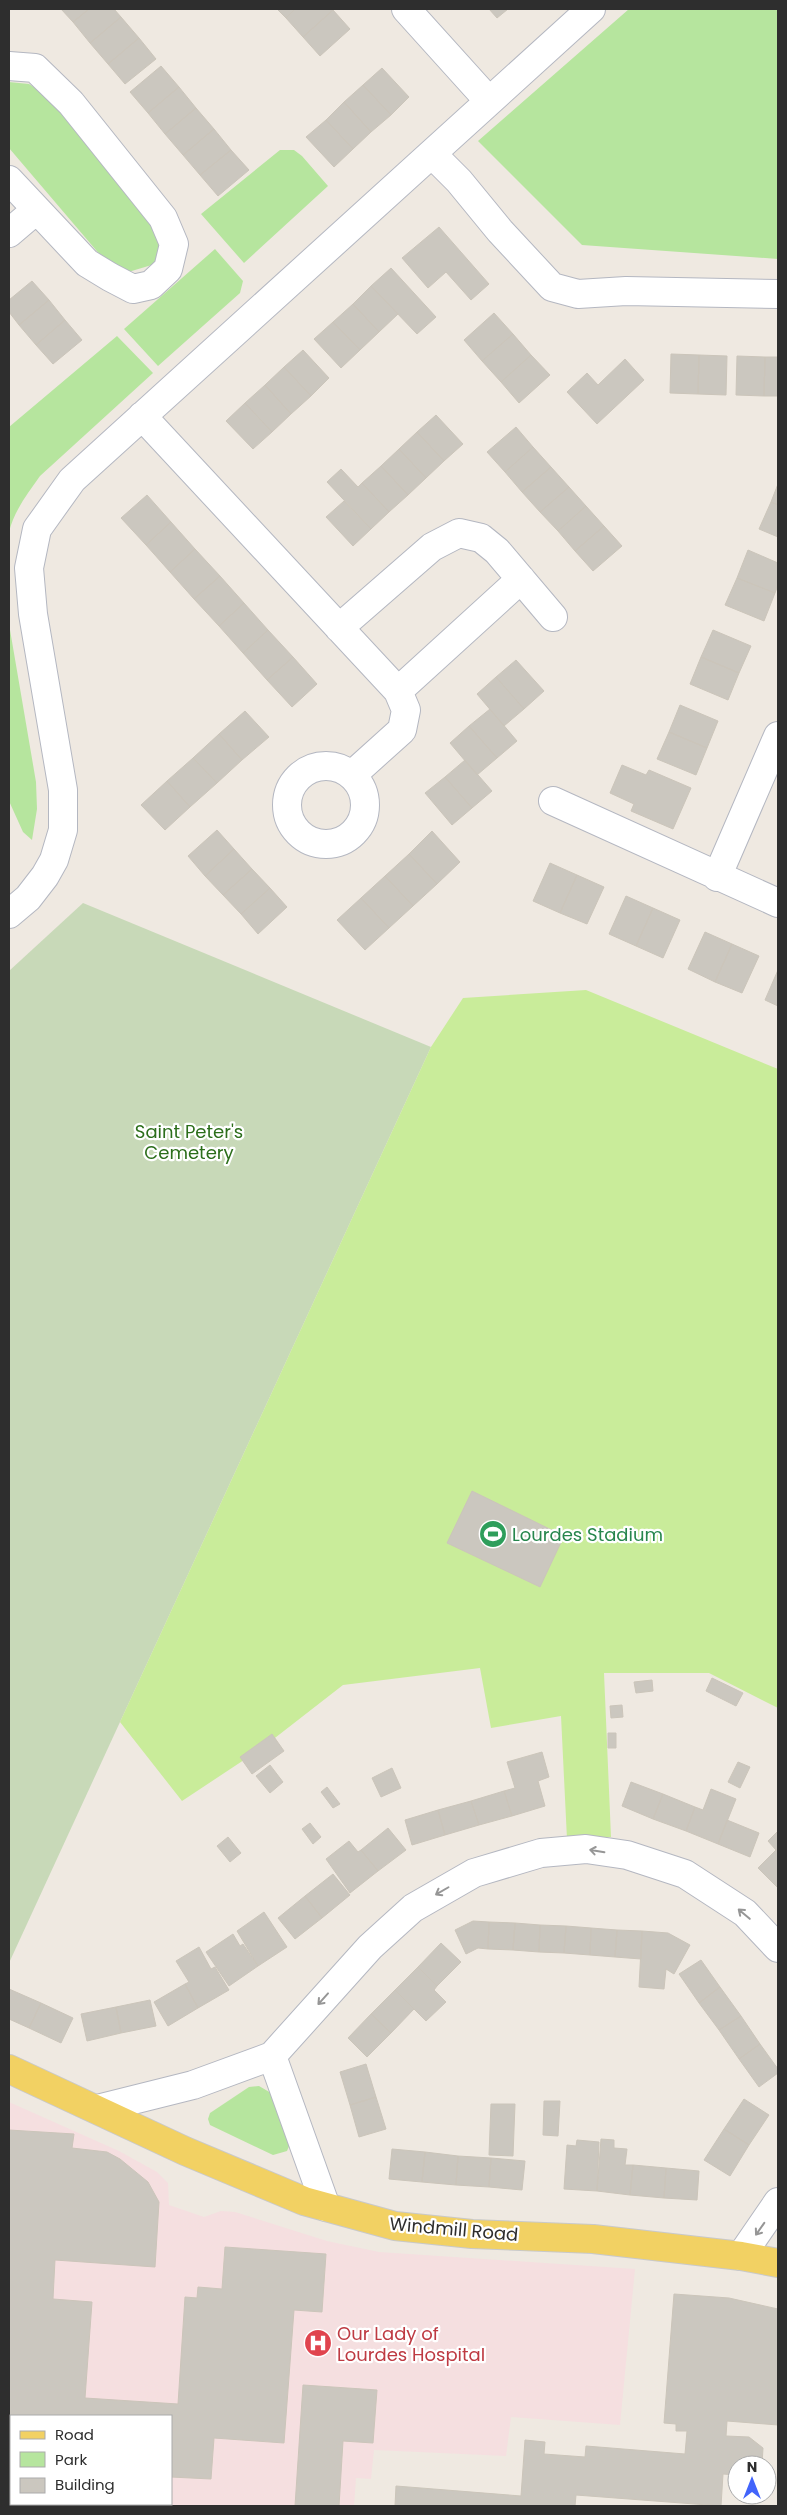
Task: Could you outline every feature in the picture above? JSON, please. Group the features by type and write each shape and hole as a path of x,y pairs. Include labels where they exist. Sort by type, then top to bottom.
{"main road":[{"name":"Windmill Road","path":"9,2069 207,2160 304,2201 395,2226 472,2234 593,2239 741,2256 778,2263"}],"street":[{"path":"406,9 489,101"},
{"path":"9,914 28,898 45,876 54,860 63,830 63,790 33,614 30,568 37,529 72,480 591,9"},
{"path":"9,66 35,68 59,91 163,218 174,244 168,269 152,285 133,289 87,262 9,180"},
{"path":"432,154 459,181 500,231 552,287 578,294 626,291 778,294"},
{"path":"9,234 36,210"},
{"path":"142,416 398,691 406,710 402,730 352,775"},
{"path":"339,628 432,547 459,533 481,538 497,551 553,616"},
{"path":"398,691 520,578"},
{"path":"717,877 778,736"},
{"path":"553,801 717,877 778,903"},
{"path":"97,2109 194,2085 272,2056 370,1947 413,1908 474,1873 541,1853 586,1849 627,1856 684,1874 745,1913 778,1948"},
{"path":"272,2056 326,2207"},
{"path":"741,2256 778,2202"}],"shaded area":[{"name":"Our Lady of Lourdes Hospital","path":"9,2102 119,2151 157,2172 168,2183 169,2205 204,2217 221,2211 235,2212 327,2241 379,2252 635,2269 620,2425 511,2417 506,2456 374,2450 371,2479 356,2478 354,2506 9,2506"}],"green space":[{"path":"629,9 778,9 778,259 582,245 478,141"},
{"path":"9,82 29,84 45,94 153,226 160,249 155,264 125,273 107,263 9,148"},
{"path":"280,150 294,150 302,156 328,186 244,263 201,214"},
{"path":"215,249 243,281 240,293 158,366 124,329"},
{"path":"117,336 153,373 40,476 18,510 9,532 9,427"},
{"path":"9,624 36,782 37,809 32,840 23,832 9,801"},
{"name":"Saint Peter's Cemetery","path":"83,903 431,1047 9,1963 9,971"},
{"name":"Lourdes Stadium","path":"586,990 778,1069 778,1708 709,1673 604,1673 611,1837 567,1839 561,1716 491,1728 480,1668 343,1685 262,1748 182,1801 120,1722 431,1047 463,998"},
{"path":"259,2086 271,2093 290,2144 287,2151 273,2155 210,2125 208,2119 210,2113 249,2087"}],"building":[{"path":"61,9 89,9 73,22"},
{"path":"89,9 114,9 121,17 90,43 73,22"},
{"path":"277,9 295,9 286,18"},
{"path":"295,9 333,10 303,37 286,18"},
{"path":"489,9 508,9 497,18"},
{"path":"333,10 350,29 320,56 303,37"},
{"path":"121,17 139,38 108,64 90,43"},
{"path":"139,38 156,59 125,84 108,64"},
{"path":"161,66 179,87 148,113 130,92"},
{"path":"382,68 409,97 391,115 363,85"},
{"path":"363,85 391,115 371,132 344,102"},
{"path":"179,87 196,108 165,134 148,113"},
{"path":"344,102 371,132 353,149 326,120"},
{"path":"196,108 214,129 183,155 165,134"},
{"path":"326,120 353,149 334,167 306,137"},
{"path":"214,129 231,150 200,175 183,155"},
{"path":"231,150 249,170 218,196 200,175"},
{"path":"439,227 489,284 471,300 446,272 428,288 402,258"},
{"path":"391,268 436,317 417,334 371,286"},
{"path":"32,281 49,300 19,325 9,312 9,300"},
{"path":"371,286 398,314 379,332 353,304"},
{"path":"49,300 65,320 36,345 19,325"},
{"path":"353,304 379,332 360,350 333,322"},
{"path":"494,313 513,334 482,361 464,340"},
{"path":"65,320 82,340 53,364 36,345"},
{"path":"333,322 360,350 341,368 314,339"},
{"path":"513,334 531,355 501,382 482,361"},
{"path":"303,350 329,378 311,396 284,367"},
{"path":"671,354 699,355 698,394 670,393"},
{"path":"531,355 550,375 519,403 501,382"},
{"path":"699,355 727,356 726,395 698,394"},
{"path":"737,356 765,357 764,396 736,395"},
{"path":"765,357 778,357 778,396 764,396"},
{"path":"625,359 644,380 597,424 567,392 587,373 598,385"},
{"path":"284,367 311,396 291,414 265,385"},
{"path":"265,385 291,414 272,432 245,403"},
{"path":"245,403 272,432 253,449 226,421"},
{"path":"436,415 463,444 444,461 417,432"},
{"path":"516,427 533,447 505,472 487,452"},
{"path":"417,432 444,461 426,478 399,449"},
{"path":"533,447 551,467 522,492 505,472"},
{"path":"399,449 426,478 408,495 381,466"},
{"path":"381,466 408,495 389,512 362,483"},
{"path":"551,467 569,487 540,512 522,492"},
{"path":"341,469 358,487 362,483 389,512 371,529 327,482"},
{"path":"778,484 778,505 771,502"},
{"path":"569,487 586,506 558,531 540,512"},
{"path":"147,495 171,522 146,545 121,518"},
{"path":"344,501 371,529 353,546 326,517"},
{"path":"771,502 778,505 778,537 759,529"},
{"path":"586,506 604,526 575,551 558,531"},
{"path":"171,522 195,549 170,572 146,545"},
{"path":"604,526 622,546 593,571 575,551"},
{"path":"195,549 220,576 194,599 170,572"},
{"path":"748,550 778,563 778,585 775,593 737,578"},
{"path":"220,576 244,603 219,626 194,599"},
{"path":"737,578 775,593 764,621 725,605"},
{"path":"244,603 268,630 243,653 219,626"},
{"path":"268,630 293,657 267,680 243,653"},
{"path":"713,630 751,646 739,673 701,657"},
{"path":"293,657 317,684 292,707 267,680"},
{"path":"701,657 739,673 728,700 690,684"},
{"path":"516,660 544,691 524,709 496,677"},
{"path":"496,677 524,709 504,726 477,694"},
{"path":"680,705 718,721 707,748 669,732"},
{"path":"490,709 517,741 497,758 469,726"},
{"path":"245,711 269,737 242,760 219,734"},
{"path":"469,726 497,758 477,775 450,743"},
{"path":"669,732 707,748 696,775 657,759"},
{"path":"219,734 242,760 217,783 193,758"},
{"path":"193,758 217,783 190,807 167,781"},
{"path":"465,760 492,791 472,808 445,777"},
{"path":"622,765 646,775 649,770 691,788 673,829 631,811 634,804 610,793"},
{"path":"445,777 472,808 452,825 425,793"},
{"path":"167,781 190,807 165,830 141,805"},
{"path":"217,830 234,849 205,876 188,856"},
{"path":"432,831 460,862 437,884 409,854"},
{"path":"234,849 252,869 223,895 205,876"},
{"path":"409,854 437,884 413,906 385,876"},
{"path":"550,863 577,875 560,913 533,901"},
{"path":"252,869 270,888 241,914 223,895"},
{"path":"577,875 604,887 587,924 560,913"},
{"path":"385,876 413,906 389,928 361,898"},
{"path":"270,888 287,907 258,934 241,914"},
{"path":"626,896 653,908 636,946 609,934"},
{"path":"361,898 389,928 365,950 337,920"},
{"path":"653,908 680,920 663,958 636,946"},
{"path":"705,932 732,944 715,982 688,969"},
{"path":"732,944 759,956 742,993 715,982"},
{"path":"778,970 778,1006 765,1000"},
{"path":"472,1491 564,1536 540,1587 447,1543"},
{"path":"712,1678 743,1693 736,1706 706,1691"},
{"path":"652,1680 653,1691 636,1693 634,1682"},
{"path":"622,1705 623,1717 611,1718 610,1706"},
{"path":"608,1733 616,1733 616,1748 608,1748"},
{"path":"272,1734 284,1751 252,1774 240,1757"},
{"path":"542,1752 549,1777 538,1781 545,1806 512,1816 504,1791 515,1788 507,1762"},
{"path":"738,1762 750,1767 740,1788 728,1782"},
{"path":"270,1765 283,1782 270,1793 256,1776"},
{"path":"392,1768 401,1788 381,1797 372,1778"},
{"path":"631,1782 663,1794 653,1819 622,1806"},
{"path":"327,1787 340,1804 333,1808 321,1792"},
{"path":"711,1789 736,1799 718,1844 686,1831 695,1807 703,1810"},
{"path":"504,1791 512,1816 479,1825 471,1801"},
{"path":"663,1794 695,1807 686,1831 653,1819"},
{"path":"471,1801 479,1825 445,1835 438,1810"},
{"path":"438,1810 445,1835 412,1845 405,1820"},
{"path":"727,1820 759,1833 750,1857 718,1844"},
{"path":"310,1823 321,1837 313,1844 302,1829"},
{"path":"388,1828 406,1850 378,1871 361,1850"},
{"path":"778,1831 778,1888 758,1868 776,1850 768,1841"},
{"path":"228,1837 241,1853 230,1862 217,1846"},
{"path":"349,1841 358,1852 361,1850 378,1871 350,1893 326,1859"},
{"path":"333,1874 350,1895 322,1918 305,1896"},
{"path":"305,1896 322,1918 295,1939 278,1918"},
{"path":"264,1912 287,1947 258,1966 237,1931"},
{"path":"473,1921 489,1922 488,1949 478,1948 466,1954 455,1930"},
{"path":"489,1922 515,1923 513,1950 488,1949"},
{"path":"515,1923 540,1925 539,1952 513,1950"},
{"path":"540,1925 566,1926 564,1953 539,1952"},
{"path":"566,1926 591,1928 590,1955 564,1953"},
{"path":"591,1928 617,1930 615,1957 590,1955"},
{"path":"617,1930 642,1931 641,1959 615,1957"},
{"path":"642,1931 668,1933 690,1945 674,1974 666,1969 664,1989 639,1987"},
{"path":"233,1934 240,1946 243,1944 258,1966 229,1986 206,1952"},
{"path":"441,1943 461,1962 437,1986 418,1967"},
{"path":"199,1947 211,1969 215,1967 229,1990 198,2008 185,1984 189,1982 176,1961"},
{"path":"701,1960 720,1987 699,2003 679,1974"},
{"path":"418,1967 437,1986 434,1990 446,2002 426,2021 395,1990"},
{"path":"185,1984 198,2008 168,2026 154,2002"},
{"path":"720,1987 741,2016 719,2030 699,2003"},
{"path":"9,1989 41,2003 29,2028 9,2019"},
{"path":"395,1990 414,2009 391,2033 371,2014"},
{"path":"150,2000 156,2026 121,2033 116,2007"},
{"path":"41,2003 73,2018 61,2043 29,2028"},
{"path":"116,2007 121,2033 87,2041 81,2014"},
{"path":"371,2014 391,2033 367,2057 348,2038"},
{"path":"741,2016 760,2044 739,2059 719,2030"},
{"path":"760,2044 778,2069 778,2073 759,2087 739,2059"},
{"path":"366,2064 376,2097 350,2105 340,2072"},
{"path":"376,2097 386,2129 359,2137 350,2105"},
{"path":"744,2099 769,2115 749,2145 724,2129"},
{"path":"544,2101 560,2101 558,2136 543,2135"},
{"path":"491,2104 515,2104 513,2156 489,2155"},
{"path":"724,2129 749,2145 730,2176 704,2160"},
{"path":"9,2130 74,2134 72,2148 107,2152 120,2159 148,2182 159,2202 155,2267 55,2260 53,2299 92,2302 85,2398 178,2404 185,2297 197,2298 198,2287 222,2289 225,2247 326,2254 322,2312 294,2310 284,2443 214,2438 211,2479 172,2477 172,2415 10,2415 9,2467"},
{"path":"601,2139 614,2140 614,2148 627,2149 625,2165 633,2165 630,2195 597,2191"},
{"path":"577,2140 599,2142 597,2191 564,2189 567,2145 576,2146"},
{"path":"392,2149 425,2152 422,2182 389,2179"},
{"path":"425,2152 458,2156 456,2185 422,2182"},
{"path":"458,2156 491,2158 489,2187 456,2185"},
{"path":"491,2158 525,2161 522,2190 489,2187"},
{"path":"633,2165 666,2168 664,2198 630,2195"},
{"path":"666,2168 699,2171 697,2200 664,2198"},
{"path":"674,2294 729,2298 778,2309 778,2425 727,2421 726,2436 749,2437 763,2448 763,2455 727,2455 727,2474 723,2474 721,2506 576,2495 575,2506 395,2506 396,2486 521,2496 525,2440 545,2442 544,2454 585,2457 586,2446 685,2454 687,2431 676,2431 676,2424 664,2423"},
{"path":"303,2385 377,2390 373,2443 343,2441 339,2506 295,2506"},
{"path":"40,2505 63,2505 63,2506"}],"place":[{"name":"Lourdes Stadium","path":"493,1534"},
{"name":"Our Lady of Lourdes Hospital","path":"318,2343"}]}
